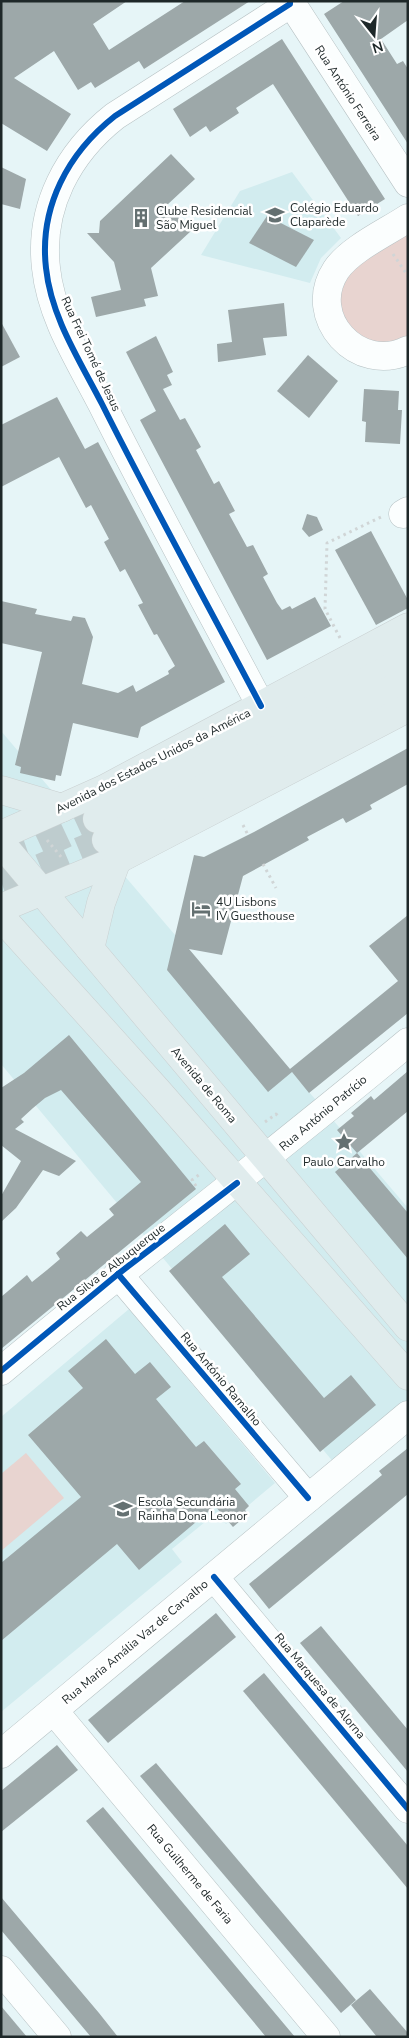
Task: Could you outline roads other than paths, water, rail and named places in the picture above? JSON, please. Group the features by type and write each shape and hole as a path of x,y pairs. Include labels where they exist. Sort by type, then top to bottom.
{"main road":[{"name":"Avenida dos Estados Unidos da América","path":"1,836 62,808 261,706 408,626"},
{"name":"Avenida dos Estados Unidos da América","path":"1,908 42,892 107,840 408,655"},
{"name":"Avenida dos Estados Unidos da América","path":"107,840 408,681"},
{"name":"Avenida dos Estados Unidos da América","path":"107,840 408,708"},
{"path":"1,790 62,808"},
{"path":"90,949 107,882 107,840"},
{"name":"Avenida de Roma","path":"1,843 408,1327"},
{"path":"1,917 156,1089 408,1376"},
{"path":"1,945 33,953"}],"street":[{"name":"Rua António Ferreira","path":"290,2 408,183"},
{"name":"Rua Frei Tomé de Jesus","path":"261,706 114,429 61,322 49,286 45,248 50,210 64,174 74,157 100,128 115,116 290,2"},
{"path":"408,218 343,261 331,279 326,300 327,311 335,331 350,347 370,356 381,357 392,356 408,350"},
{"name":"Rua António Patrício","path":"237,1183 408,1042"},
{"name":"Rua Silva e Albuquerque","path":"1,1371 118,1274 237,1183"},
{"name":"Rua António Ramalho","path":"118,1274 308,1498"},
{"name":"Rua Maria Amália Vaz de Carvalho","path":"1,1754 408,1415"},
{"name":"Rua Marquesa de Alorna","path":"214,1577 408,1809"},
{"name":"Rua Guilherme de Faria","path":"54,1710 326,2037"},
{"path":"1,1970 57,2037"}],"tunnel":[{"path":"1,860 33,849 97,819"},
{"path":"1,881 40,868 106,840"}],"place":[{"name":"Colégio Eduardo Claparède","path":"275,215"},
{"name":"Clube Residencial São Miguel","path":"141,218"},
{"name":"4U Lisbons IV Guesthouse","path":"201,909"},
{"name":"Paulo Carvalho","path":"344,1142"},
{"name":"Escola Secundária Rainha Dona Leonor","path":"123,1509"}]}
